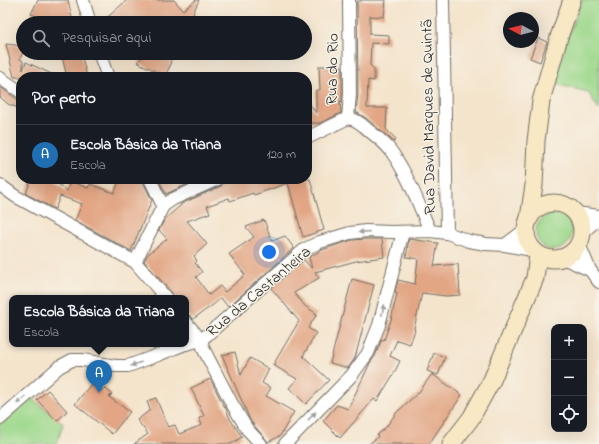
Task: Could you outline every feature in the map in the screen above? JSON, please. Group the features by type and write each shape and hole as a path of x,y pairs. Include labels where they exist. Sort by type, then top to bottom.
{"street":[{"path":"83,0 88,16"},
{"name":"Rua do Rio","path":"312,136 348,118 350,94 350,0"},
{"name":"Rua David Marques de Quintã","path":"443,0 447,233"},
{"path":"505,245 527,224 533,212 545,204 558,203 565,205 576,212 599,217 570,255 546,256 528,244 526,237 527,224 534,185 536,141 542,101 559,37 572,0"},
{"path":"102,60 106,72"},
{"path":"0,78 16,89"},
{"path":"348,118 353,118 360,123 385,144 392,153 408,181 430,231"},
{"path":"152,184 163,206"},
{"path":"135,262 163,206 173,199 207,184"},
{"path":"0,185 15,196 135,262 163,295"},
{"path":"534,185 552,203"},
{"path":"576,212 582,226 581,239 590,270 599,282"},
{"name":"Rua da Castanheira","path":"201,340 305,249 320,242 350,233 366,231 430,231 447,233 469,241 505,245 590,270"},
{"path":"285,444 352,375 368,352 379,325 402,232"},
{"path":"451,444 471,418 492,380 535,278 546,256"},
{"path":"189,326 201,340 204,350 247,429 261,444"},
{"path":"189,343 201,340"},
{"path":"0,419 59,367 72,360 83,360 115,366 128,366 178,347"}],"green space":[{"path":"582,0 599,0 599,110 588,92 555,84 567,40"},
{"path":"554,214 564,217 569,222 572,232 569,242 564,247 554,250 544,247 539,242 536,232 539,222 544,217"},
{"path":"31,398 63,423 57,444 0,444 0,424"}],"building":[{"path":"38,0 68,0 71,16 36,16 31,14"},
{"path":"127,0 174,0 183,10 196,0 199,0 193,13 196,16 109,16"},
{"path":"386,0 384,17 370,16 370,34 389,35 389,44 371,43 370,65 374,69 374,81 368,80 367,108 387,108 386,129 396,139 394,142 366,118 356,112 358,94 357,1"},
{"path":"539,38 547,42 540,62 530,58 534,48 539,48"},
{"path":"6,44 16,45 16,60 23,61 23,70 26,62 47,72 16,72 16,77 14,77"},
{"path":"63,60 83,60 86,72 66,72"},
{"path":"139,60 171,60 167,72 157,72 137,62"},
{"path":"319,66 342,66 342,102 340,101 341,113 320,123 312,123 312,107 316,113 316,90 320,90"},
{"path":"0,87 16,98 16,107 8,104 0,97"},
{"path":"29,184 58,184 67,191 69,184 78,184 88,188 90,184 114,193 118,184 144,184 152,200 131,251 75,220 82,204 60,196 55,209 26,194"},
{"path":"161,184 188,184 166,194"},
{"path":"223,184 285,184 254,195 253,193 230,201 229,198 207,206 210,213 187,221 207,244 194,256 197,261 195,263 202,272 196,277 209,295 220,286 225,292 245,275 229,254 254,237 246,227 264,220 272,241 285,236 294,248 228,307 221,298 193,319 189,315 189,295 172,295 144,261 148,254 167,239 159,230 165,219 181,204"},
{"path":"288,184 311,184 324,230 303,237"},
{"path":"382,239 384,257 356,261 315,272 319,278 294,293 305,306 317,314 308,328 316,333 303,356 329,380 306,404 289,388 297,379 273,365 299,321 271,288 304,260 312,269 309,257 322,250 352,240"},
{"path":"409,239 438,243 434,266 458,264 460,295 446,296 422,293 415,330 410,344 397,340 390,356 400,361 393,375 377,401 374,399 340,438 323,421 337,405 348,409 382,339 384,340 391,320 397,293 395,292 398,280 415,284 418,259 406,257"},
{"path":"352,279 374,285 355,358 348,368 330,363"},
{"path":"235,352 241,375 250,358 269,369 262,383 271,388 266,396 294,412 280,436 268,442 250,420 222,355"},
{"path":"434,353 445,357 438,375 427,371"},
{"path":"432,374 462,395 429,444 369,444 378,437 377,435 386,427 396,413 419,392"},
{"path":"210,379 225,408 226,407 230,419 242,437 231,444 134,444 148,434 137,420 150,410 147,401 156,398 168,427 175,425 179,434 202,425 199,418 204,416 191,388"},
{"path":"91,384 101,391 105,388 112,394 109,397 130,412 112,434 75,404"},
{"path":"48,390 67,411 57,421 37,400"}],"place":[{"name":"Escola Básica da Triana","path":"99,393"}]}
